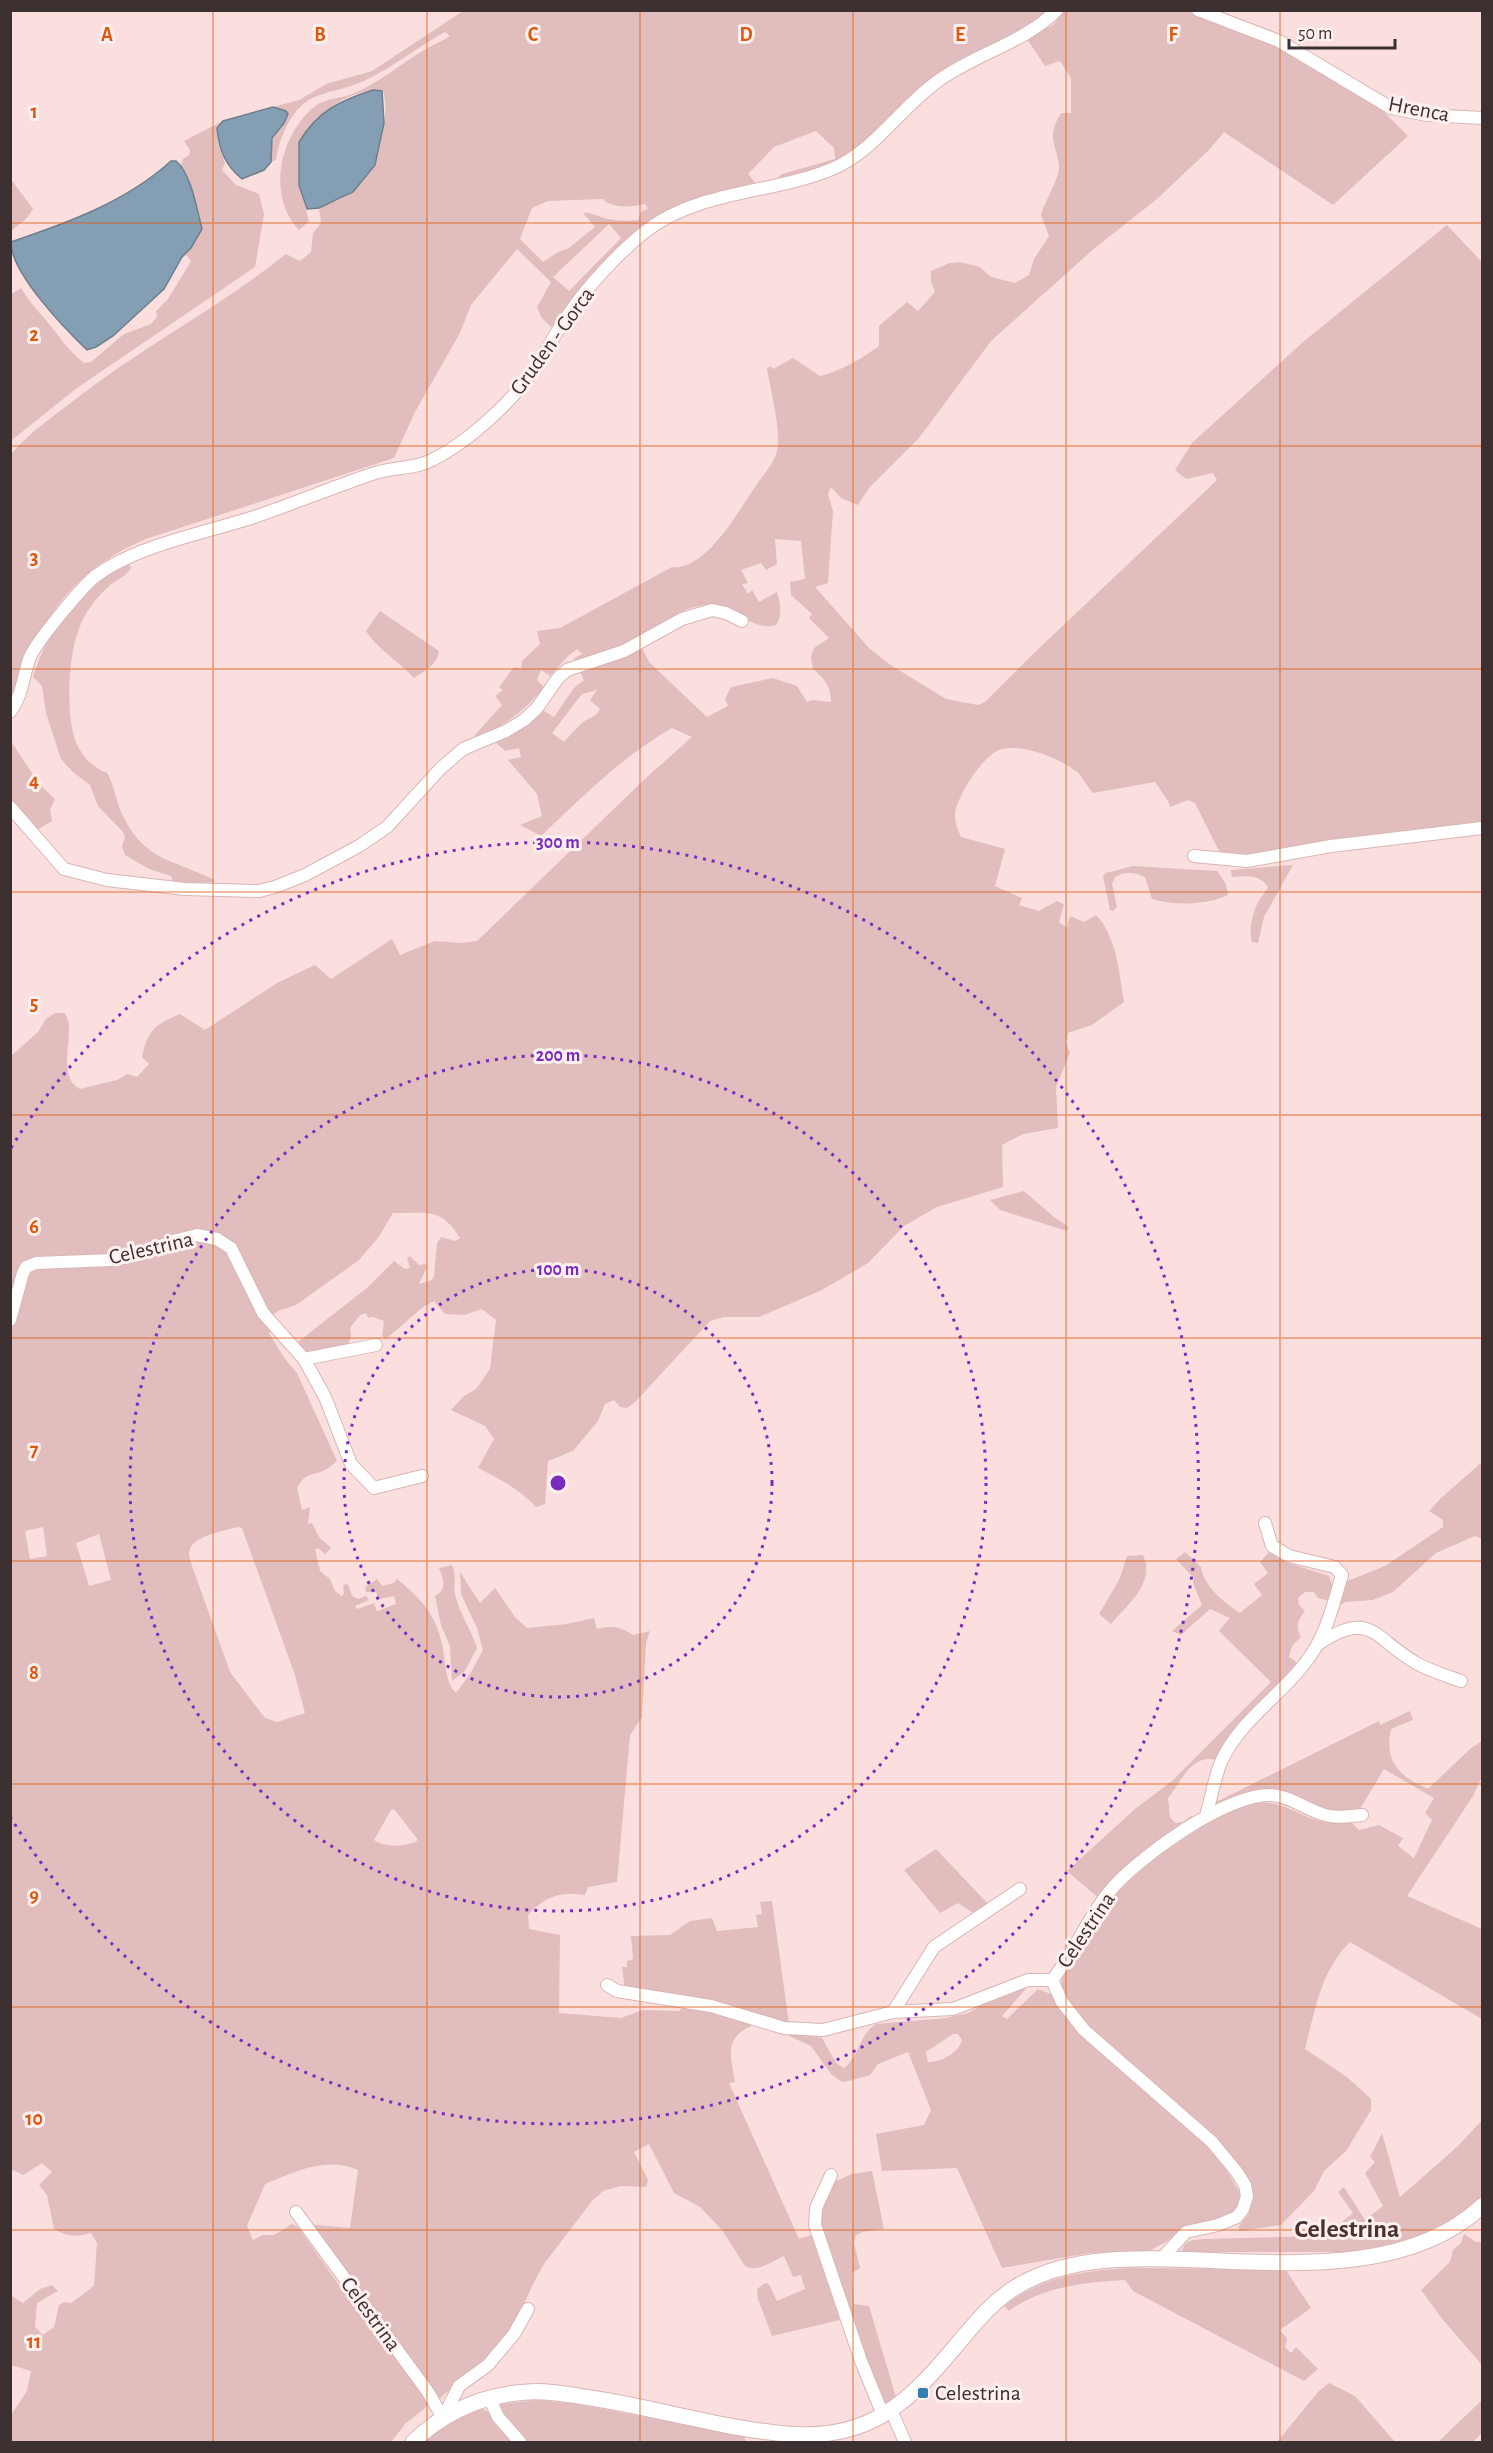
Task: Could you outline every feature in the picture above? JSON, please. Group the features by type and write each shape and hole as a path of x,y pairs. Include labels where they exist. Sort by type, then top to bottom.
{"street":[{"name":"Gruden - Gorca","path":"10,712 17,701 33,650 96,576 132,556 289,506 377,472 420,466 433,460 455,446 510,399 531,375 567,316 599,277 653,226 705,202 790,183 836,168 871,143 936,82 983,54 1020,37 1057,10"},
{"name":"Hrenca","path":"1198,10 1280,41 1391,108 1427,115 1482,118"},
{"path":"10,807 64,869 107,880 185,889 259,891 276,887 305,875 359,846 387,827 440,769 463,749 506,732 524,720 537,708 558,678 567,670 624,651 682,619 712,610 726,613 742,621"},
{"path":"1194,856 1247,861 1331,846 1482,828"},
{"name":"Celestrina","path":"10,1320 26,1267 36,1263 122,1258 142,1254 173,1241 197,1235 217,1239 231,1248 263,1313 304,1359"},
{"path":"376,1345 304,1359 325,1397 351,1464 374,1488 422,1476"},
{"path":"1206,1816 1221,1763 1234,1742 1292,1678 1317,1645 1342,1575 1335,1567 1288,1556 1272,1546 1265,1523"},
{"path":"1317,1645 1349,1627 1363,1628 1376,1634 1419,1664 1461,1681"},
{"name":"Celestrina","path":"1052,1980 1064,1965 1109,1892 1144,1858 1206,1816 1255,1797 1269,1795 1284,1797 1323,1815 1336,1817 1362,1815"},
{"path":"893,2012 934,1947 1020,1889"},
{"name":"Celestrina","path":"607,1985 617,1991 711,2006 784,2028 823,2030 893,2012 953,2009 1028,1980 1052,1980"},
{"name":"Celestrina","path":"1052,1980 1062,2002 1084,2030 1212,2142 1245,2185 1247,2196 1244,2209 1237,2217 1218,2225 1186,2232 1161,2259"},
{"path":"831,2175 816,2208 815,2224 861,2361 904,2442"},
{"path":"413,2442 427,2428 460,2407 489,2397 530,2391 558,2393 786,2438 836,2433 887,2413 915,2393 995,2302 1017,2287 1064,2267 1095,2262 1161,2259 1305,2261 1345,2260 1374,2256 1405,2250 1429,2241 1452,2230 1482,2206"},
{"name":"Celestrina","path":"296,2212 428,2392 442,2418"},
{"path":"442,2418 459,2386 488,2365 514,2334 528,2309"},
{"path":"489,2397 498,2416 520,2442"}],"shaded area":[{"path":"463,11 1053,11 1038,23 942,72 847,158 769,185 782,174 835,159 834,148 816,131 774,147 748,174 759,187 665,215 551,327 541,317 537,307 551,282 517,249 471,305 460,333 415,412 394,458 146,539 115,554 88,573 54,610 35,644 11,702 11,454 42,424 103,379 235,292 286,254 300,261 311,252 313,233 321,223 319,208 353,192 368,172 374,159 385,116 383,91 358,94 334,105 314,122 299,142 299,185 309,221 299,230 289,216 280,184 281,166 286,149 302,119 318,104 362,89 450,36 445,32 366,80 308,100 289,122 276,160 271,162 272,138 286,111 273,107 299,100 326,84 372,71","holes":["603,199 617,206 645,204 648,209 641,212 638,220 623,221 583,213 595,227 569,248 543,262 520,239 532,208 548,201","609,224 621,238 569,291 553,277"]},
{"path":"1064,11 1192,11 1270,41 1383,108 1383,111 1408,136 1333,205 1224,132 1210,149 1157,199 1096,247 991,341 919,438 869,488 858,505 841,498 831,487 828,494 833,511 828,583 815,587 869,648 889,664 946,699 978,705 985,702 1217,480 1213,473 1186,479 1175,470 1192,443 1303,342 1447,225 1482,262 1482,829 1225,863 1195,803 1188,800 1170,807 1155,782 1093,793 1076,771 1060,761 1020,748 1002,749 995,752 979,767 960,798 955,815 961,837 1005,849 995,886 1022,898 1019,905 1039,911 1057,901 1064,904 1059,922 1067,928 1070,916 1084,922 1096,915 1109,934 1113,945 1124,1002 1092,1025 1068,1033 1066,1043 1070,1053 1056,1087 1058,1128 1023,1134 1002,1145 1003,1187 937,1207 904,1226 868,1263 822,1290 759,1317 724,1317 710,1321 636,1401 627,1408 620,1407 614,1400 605,1404 598,1421 573,1451 548,1461 545,1504 536,1507 502,1480 478,1468 494,1439 485,1426 451,1410 464,1396 476,1389 490,1369 496,1320 482,1309 464,1315 445,1314 434,1301 423,1307 386,1339 382,1336 384,1321 373,1317 368,1318 366,1313 360,1315 350,1328 351,1336 348,1345 308,1361 289,1349 368,1287 394,1261 405,1269 410,1268 407,1258 410,1256 419,1265 426,1264 427,1267 419,1284 432,1280 437,1243 441,1237 455,1241 460,1238 453,1228 439,1216 423,1213 393,1213 378,1238 359,1260 296,1305 278,1311 267,1319 272,1329 269,1333 285,1359 297,1373 337,1461 325,1470 306,1477 297,1488 302,1510 310,1507 308,1524 312,1523 319,1537 331,1548 325,1554 318,1548 315,1549 320,1571 330,1579 335,1591 342,1596 343,1585 348,1584 352,1596 358,1599 366,1596 369,1600 355,1606 357,1609 374,1603 377,1611 396,1604 394,1596 379,1599 376,1592 366,1592 365,1587 377,1579 382,1586 394,1583 397,1579 405,1586 426,1607 436,1624 442,1644 447,1677 456,1693 483,1650 477,1628 461,1594 460,1572 480,1603 495,1588 515,1617 527,1628 567,1624 594,1618 597,1629 616,1628 633,1635 650,1631 646,1643 642,1717 630,1735 617,1882 588,1887 585,1895 560,1895 541,1903 528,1915 529,1929 560,1935 559,2013 621,2018 643,2010 679,2011 687,2004 753,2019 751,2026 742,2031 733,2043 731,2057 735,2082 729,2083 799,2239 811,2235 840,2320 772,2336 758,2299 757,2289 765,2283 769,2284 777,2301 805,2289 801,2275 793,2277 784,2256 760,2267 745,2266 722,2230 700,2207 674,2193 649,2144 634,2152 648,2180 646,2187 621,2186 603,2191 592,2201 544,2264 513,2328 500,2347 440,2398 414,2370 308,2224 350,2228 358,2170 346,2166 323,2165 311,2167 265,2184 247,2226 253,2240 263,2235 274,2235 292,2224 298,2227 349,2299 431,2403 406,2423 391,2442 11,2442 11,2415 27,2391 31,2371 11,2365 10,2295 23,2303 40,2289 52,2285 58,2291 37,2303 35,2327 43,2335 54,2327 59,2305 64,2302 71,2303 94,2286 97,2243 91,2233 72,2236 54,2229 47,2195 39,2185 52,2172 42,2163 23,2175 11,2169 11,1056 38,1032 46,1019 55,1013 64,1013 68,1020 67,1062 72,1082 80,1089 117,1080 128,1074 137,1077 149,1064 142,1057 150,1034 158,1025 180,1014 205,1030 277,983 315,965 331,979 392,939 400,955 435,941 461,943 477,941 648,776 692,737 672,728 654,739 604,778 541,836 520,825 542,816 537,794 508,760 521,757 519,748 505,751 492,739 538,707 554,717 574,688 584,680 578,668 641,646 649,662 707,717 728,706 725,699 731,687 773,678 797,686 807,702 813,700 831,702 824,680 813,669 811,657 814,648 829,638 809,618 812,614 791,595 790,582 805,579 801,541 775,539 777,564 766,570 761,563 741,570 748,583 742,584 748,594 752,590 759,602 777,592 780,613 776,625 757,624 729,610 707,605 688,609 632,640 576,661 573,659 582,654 577,649 550,676 541,670 537,680 544,687 521,711 495,729 475,739 474,736 502,705 495,696 503,690 499,687 514,667 521,669 522,661 540,644 537,631 560,628 672,567 685,566 709,550 720,537 771,465 777,451 777,421 767,369 770,366 773,369 793,358 820,376 858,360 879,346 879,326 907,302 918,311 935,292 931,281 931,271 950,263 960,262 980,267 991,277 1015,283 1029,275 1034,259 1049,236 1041,215 1059,169 1053,137 1054,130 1061,113 1071,113 1071,78 1060,61 1045,66 1027,39 1053,25","holes":["597,690 590,700 600,709 564,742 552,733 582,694","43,1527 47,1556 30,1559 25,1531","242,1528 295,1675 305,1713 277,1722 265,1718 230,1672 189,1554 193,1544 211,1534","99,1534 111,1580 89,1586 76,1543","394,1809 418,1840 396,1846 378,1843 374,1840 391,1810"]},
{"path":"223,121 217,128 218,143 225,163 222,170 236,185 259,194 264,214 255,267 77,388 12,440 10,295 21,288 68,347 84,363 91,362 124,334 151,324 157,317 156,311 168,299 191,261 186,255 191,248 191,189 181,165 190,150 184,141"},
{"path":"10,178 33,209 27,218 11,231"},
{"path":"128,562 131,568 129,571 107,588 90,607 75,641 69,691 75,739 86,758 107,773 123,816 140,842 161,857 213,879 214,882 174,884 171,876 149,869 125,855 122,846 125,838 123,832 98,806 90,785 61,759 46,713 42,686 33,677 48,641 69,610 96,584"},
{"path":"380,611 439,651 433,664 427,670 414,678 376,644 366,631"},
{"path":"10,740 40,785 55,799 50,810 52,821 33,832 11,804"},
{"path":"1293,865 1264,917 1258,943 1252,942 1253,914 1257,903 1268,887 1257,878 1232,877 1231,870"},
{"path":"1133,866 1217,871 1226,884 1228,895 1201,903 1161,901 1152,899 1145,877 1127,873 1115,877 1112,884 1117,907 1113,911 1110,910 1103,876 1106,873"},
{"path":"1024,1191 1069,1227 1067,1231 1000,1210 990,1200"},
{"path":"1482,1462 1482,1539 1475,1536 1436,1553 1393,1592 1373,1600 1345,1602 1335,1609 1345,1582 1385,1566 1443,1527 1443,1520 1429,1511"},
{"path":"1185,1552 1201,1567 1210,1587 1240,1613 1262,1595 1254,1584 1268,1573 1260,1562 1269,1552 1285,1562 1329,1576 1333,1588 1330,1601 1318,1598 1314,1592 1305,1592 1298,1598 1299,1605 1305,1611 1298,1623 1301,1637 1292,1646 1289,1657 1296,1662 1297,1667 1218,1761 1201,1760 1194,1764 1168,1798 1170,1817 1175,1823 1183,1822 1191,1816 1196,1820 1102,1901 1067,1871 1135,1809 1172,1781 1271,1682 1219,1631 1230,1618 1210,1609 1181,1635 1172,1631 1202,1605 1193,1583 1194,1578 1176,1559"},
{"path":"1143,1555 1146,1575 1143,1584 1132,1601 1111,1624 1099,1614 1119,1580 1127,1556"},
{"path":"452,1565 457,1601 477,1648 465,1671 452,1681 450,1646 441,1625 435,1596 443,1587 439,1568"},
{"path":"1410,1711 1413,1720 1391,1729 1389,1741 1392,1759 1409,1779 1428,1789 1471,1748 1482,1741 1482,1777 1473,1796 1407,1896 1482,1929 1482,2019 1350,1942 1332,1965 1320,1992 1305,2049 1347,2077 1371,2099 1371,2110 1346,2151 1324,2171 1314,2191 1281,2225 1240,2231 1238,2227 1249,2214 1250,2202 1234,2167 1077,2017 1063,1994 1061,1984 1063,1976 1101,1913 1127,1883 1174,1845 1228,1812 1243,1806 1271,1803 1315,1820 1352,1823 1359,1830 1379,1825 1403,1838 1398,1846 1414,1858 1432,1820 1425,1813 1434,1798 1384,1769 1360,1809 1348,1815 1274,1796 1216,1811 1212,1805 1214,1797 1218,1801 1379,1721 1380,1725"},
{"path":"936,1849 990,1906 975,1914 958,1903 940,1913 904,1870"},
{"path":"772,1901 789,2024 625,1990 622,1967 627,1967 627,1961 633,1959 631,1936 670,1935 690,1921 712,1918 717,1931 758,1927 756,1915 762,1914 760,1902"},
{"path":"1029,1985 1002,2016 1007,2019 1038,1989 1053,1995 1210,2150 1227,2171 1241,2194 1240,2208 1232,2219 1178,2233 1149,2251 1090,2253 1002,2268 957,2168 882,2171 876,2134 924,2125 931,2110 908,2052 878,2064 870,2075 845,2082 831,2074 811,2046 789,2036 787,2030 822,2038 836,2063 844,2068 853,2058 870,2028 876,2024 946,2018 968,2013 1010,1989","holes":["953,2034 958,2034 962,2040 953,2053 938,2061 928,2062 926,2052"]},
{"path":"1482,2120 1482,2196 1449,2223 1406,2243 1352,2252 1182,2252 1184,2245 1200,2239 1325,2236 1353,2213 1338,2192 1344,2187 1365,2220 1383,2206 1365,2173 1375,2162 1370,2157 1382,2133 1400,2197 1458,2146"},
{"path":"872,2171 884,2229 856,2235 854,2243 860,2268 852,2273 854,2304 869,2306 896,2398 883,2404 829,2265 819,2214 825,2192 836,2181 852,2174"},
{"path":"1464,2234 1476,2242 1482,2242 1482,2365 1443,2320 1421,2290 1450,2262 1453,2250 1461,2243"},
{"path":"1130,2268 1285,2269 1311,2308 1280,2330 1287,2339 1285,2347 1291,2353 1296,2347 1318,2369 1304,2381 1133,2291 1125,2280 1064,2287 1035,2296 1009,2311 1004,2306 1033,2288 1064,2277 1080,2273"},
{"path":"1329,2383 1355,2396 1395,2442 1277,2442 1318,2392"},
{"path":"536,2400 577,2404 744,2436 746,2442 525,2442 499,2410 501,2404"},
{"path":"1482,2400 1482,2433 1473,2442 1438,2442"},
{"path":"482,2409 489,2412 515,2442 423,2442 457,2419"}],"water":[{"path":"373,90 382,91 384,123 375,165 353,192 319,208 307,209 299,185 299,142 314,122 330,109 350,98"},
{"path":"273,107 286,111 288,114 272,138 271,162 264,170 242,179 231,168 224,156 217,128 223,121"},
{"path":"171,161 176,161 186,174 202,229 191,248 182,257 164,289 113,336 87,350 53,315 29,284 19,269 11,242 74,219 115,200"}],"place":[{"name":"Celestrina","path":"923,2393"}],"district":[{"name":"Celestrina","path":"1347,2229"}]}
